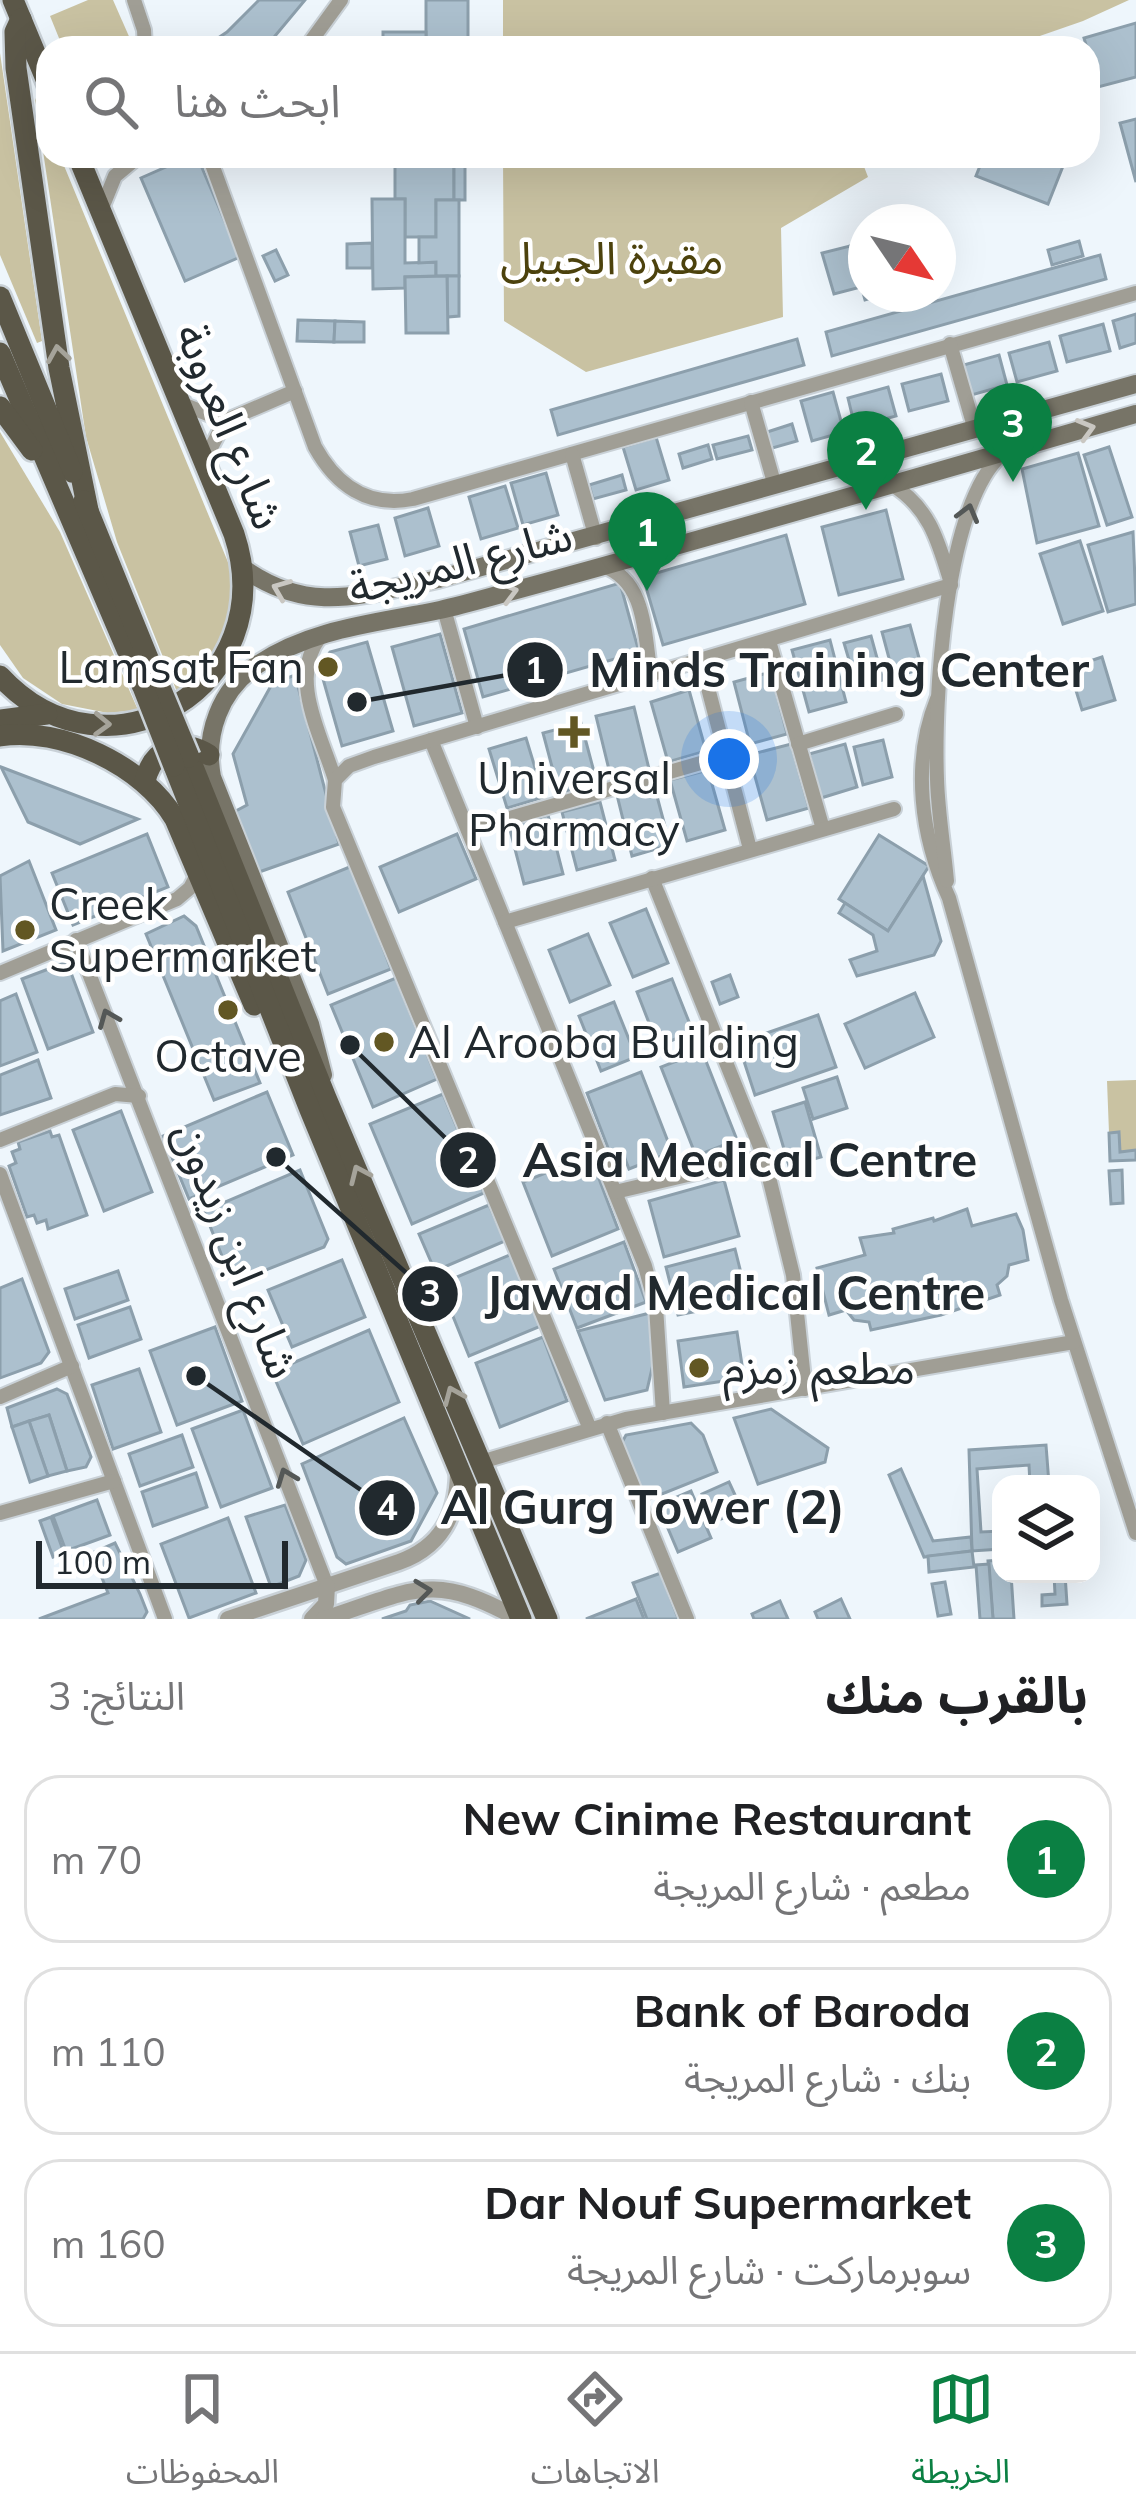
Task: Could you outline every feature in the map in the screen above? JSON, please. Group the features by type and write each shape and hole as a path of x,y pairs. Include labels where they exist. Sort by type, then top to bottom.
{"main road":[{"path":"17,9 36,53"},
{"path":"17,9 16,68 59,368 88,510"},
{"name":"شارع العروبة","path":"0,676 48,714 83,724 120,725 167,711 207,682 234,640 243,604 243,568 235,535 83,168"},
{"path":"0,297 88,510 149,680"},
{"path":"0,353 52,479 149,680 191,759 219,798 310,1024 318,1104"},
{"name":"شارع المريجة","path":"243,568 280,591 320,599 502,565 1136,384"},
{"path":"0,407 52,479"},
{"name":"شارع المريجة","path":"191,759 241,678 270,657 322,636 603,566 1136,415"},
{"path":"444,609 454,589 488,577 502,565"},
{"path":"0,720 48,714"},
{"path":"0,736 31,734 59,741 124,766 146,781 175,819 282,1072 318,1104"},
{"path":"146,781 149,766 166,750 188,746 318,1104 470,1464 547,1619"},
{"path":"470,1464 519,1619"}],"street":[{"path":"134,0 144,36"},
{"path":"315,36 341,0"},
{"path":"101,214 115,176 125,168"},
{"path":"213,168 326,468 343,484 378,500 413,499 1136,293"},
{"path":"950,344 975,430"},
{"path":"204,461 225,421 295,392"},
{"path":"180,403 225,421"},
{"path":"752,403 776,486"},
{"path":"1005,452 988,468 971,498 951,585 937,699 938,799 949,898 1074,1342 1136,1533"},
{"path":"572,454 596,538"},
{"path":"891,484 928,518 951,585"},
{"path":"603,566 625,577 635,589 651,675"},
{"path":"590,1429 333,807 335,780 349,766 431,740 951,585"},
{"path":"444,609 477,727"},
{"path":"322,636 306,662 305,682 335,780"},
{"path":"769,641 823,829"},
{"path":"701,661 750,849"},
{"path":"798,743 896,714"},
{"path":"431,740 615,1192 656,1307 663,1413"},
{"path":"468,830 725,756"},
{"path":"505,922 894,808"},
{"path":"0,974 177,899 198,873"},
{"path":"652,878 764,1157 793,1275 805,1389"},
{"path":"177,899 212,906"},
{"name":"شارع ابن زيدون","path":"76,940 328,1586"},
{"path":"0,1140 108,1097 139,1096"},
{"path":"615,1192 764,1157"},
{"path":"0,1174 165,1619"},
{"path":"228,1619 413,1557 436,1540 455,1507 470,1464 608,1423 1074,1342"},
{"path":"0,1397 73,1366"},
{"path":"608,1423 687,1619"},
{"path":"0,1513 114,1481"},
{"path":"312,1619 326,1604 328,1586"},
{"path":"324,1619 357,1614 411,1591 444,1588 480,1597 519,1619"}],"green space":[{"path":"88,0 113,0 129,36 58,36 50,16"},
{"path":"503,0 1129,0 1040,36 503,36"},
{"path":"0,53 42,341 37,343 0,255"},
{"path":"46,168 65,168 230,567 230,604 220,637 203,666 177,692 117,542 86,437"},
{"name":"مقبرة الجبيل","path":"503,168 865,168 868,177 781,228 783,317 586,372 504,321"},
{"path":"0,432 60,532 138,710 108,713 62,704 23,678 0,645"},
{"path":"1136,1080 1136,1150 1120,1152 1119,1133 1109,1133 1107,1081"}],"building":[{"path":"259,0 305,0 275,36 221,36"},
{"path":"426,0 468,0 468,36 426,36"},
{"path":"1136,23 1136,77 1100,86 1100,36 1091,36"},
{"path":"383,32 426,32 426,36 383,36"},
{"path":"1136,119 1136,182 1120,123"},
{"path":"164,168 202,168 240,257 185,281 141,178"},
{"path":"395,168 454,168 454,200 436,200 436,237 405,237 405,199 395,199"},
{"path":"454,168 465,168 465,200 454,200"},
{"path":"979,168 1062,168 1048,204 976,176"},
{"path":"372,199 405,199 405,263 436,262 436,276 405,277 405,288 373,289"},
{"path":"436,200 459,200 459,276 436,276 436,262 419,263 419,237 436,237"},
{"path":"1079,241 1083,256 1052,265 1048,250"},
{"path":"372,243 372,268 347,268 347,244"},
{"path":"848,246 848,290 834,294 822,253"},
{"path":"276,250 288,275 275,281 263,256"},
{"path":"1100,255 1106,279 832,356 826,332 897,312 956,312 956,295"},
{"path":"447,276 459,276 459,316 447,317"},
{"path":"447,276 448,333 406,333 405,277"},
{"path":"1136,314 1136,343 1120,348 1113,321"},
{"path":"298,320 335,321 334,342 297,341"},
{"path":"335,321 364,322 364,342 334,342"},
{"path":"1103,324 1110,351 1067,362 1060,336"},
{"path":"797,339 804,365 558,435 551,410"},
{"path":"1049,342 1057,371 1017,382 1009,353"},
{"path":"999,355 1007,385 968,396 960,366"},
{"path":"941,374 948,401 909,411 902,384"},
{"path":"888,387 896,416 855,427 848,398"},
{"path":"833,392 844,432 812,441 801,401"},
{"path":"792,424 797,441 769,449 764,433"},
{"path":"748,436 752,450 717,459 713,445"},
{"path":"656,437 669,480 636,490 623,447"},
{"path":"708,445 712,459 683,468 679,454"},
{"path":"1109,447 1132,517 1107,525 1084,455"},
{"path":"1078,453 1099,526 1037,543 1022,469"},
{"path":"546,473 558,515 523,525 511,483"},
{"path":"622,475 626,490 593,499 589,485"},
{"path":"505,486 518,528 481,539 469,497"},
{"path":"428,508 439,546 405,556 395,518"},
{"path":"886,510 903,579 839,595 822,527"},
{"path":"378,525 387,559 359,566 350,532"},
{"path":"1133,532 1136,604 1108,612 1088,545"},
{"path":"786,535 805,604 663,645 643,577"},
{"path":"1080,541 1103,611 1063,624 1040,554"},
{"path":"620,583 639,652 483,697 464,629"},
{"path":"910,625 922,669 894,677 882,632"},
{"path":"440,634 462,713 414,726 392,647"},
{"path":"871,636 883,680 857,687 844,643"},
{"path":"830,640 846,702 809,712 792,650"},
{"path":"367,642 393,731 342,746 321,672 323,662 330,652"},
{"path":"1102,657 1115,700 1082,710 1069,668"},
{"path":"771,672 787,734 750,744 734,682"},
{"path":"295,675 339,844 259,872 234,812 247,805 233,754 272,684"},
{"path":"689,690 706,751 668,762 651,702"},
{"path":"634,707 649,769 611,778 596,716"},
{"path":"581,723 597,783 559,793 543,733"},
{"path":"526,738 544,797 507,808 489,749"},
{"path":"883,740 892,777 863,785 854,747"},
{"path":"791,744 809,808 767,820 749,755"},
{"path":"845,744 857,787 821,798 809,754"},
{"path":"1,767 138,819 80,844 28,822"},
{"path":"708,770 725,830 687,841 670,780"},
{"path":"654,785 670,845 632,856 617,795"},
{"path":"600,802 615,860 577,870 562,812"},
{"path":"548,815 563,874 524,884 509,826"},
{"path":"147,834 168,887 73,925 52,873"},
{"path":"457,834 476,879 399,912 380,867"},
{"path":"879,835 929,866 888,931 839,899"},
{"path":"29,861 56,930 3,951 0,876"},
{"path":"352,866 391,969 328,994 288,892"},
{"path":"923,876 941,941 934,955 857,976 850,960 877,951 873,935 839,913 845,903 888,931"},
{"path":"646,909 668,963 633,977 610,923"},
{"path":"184,916 196,926 260,1083 214,1100 146,934"},
{"path":"588,934 610,985 570,1002 549,950"},
{"path":"67,962 93,1032 48,1049 22,979"},
{"path":"730,975 738,997 720,1004 712,982"},
{"name":"Al Arooba Building","path":"396,978 437,1079 373,1107 331,1005"},
{"path":"672,979 693,1032 658,1046 637,992"},
{"path":"915,993 934,1037 865,1068 845,1024"},
{"path":"16,994 37,1052 0,1066 0,1001"},
{"path":"614,1002 636,1057 601,1071 579,1016"},
{"path":"818,1015 836,1067 755,1095 738,1043"},
{"path":"702,1051 737,1140 696,1156 661,1067"},
{"path":"38,1060 51,1098 0,1115 0,1075"},
{"path":"641,1072 672,1152 629,1169 624,1156 613,1161 587,1093"},
{"path":"837,1077 847,1108 813,1119 803,1088"},
{"path":"267,1092 293,1155 189,1199 163,1136"},
{"path":"443,1094 484,1193 412,1224 370,1124"},
{"path":"805,1102 821,1157 789,1166 773,1112"},
{"path":"121,1111 152,1192 104,1211 73,1130"},
{"path":"50,1131 52,1137 59,1135 87,1215 48,1229 46,1220 37,1223 34,1215 27,1217 9,1166 16,1163 12,1152 20,1149 18,1142"},
{"path":"1119,1132 1120,1152 1136,1150 1136,1160 1110,1161 1109,1133"},
{"path":"590,1155 618,1229 552,1256 523,1182"},
{"path":"300,1170 328,1239 324,1247 238,1281 230,1276 204,1211"},
{"path":"1122,1170 1123,1203 1111,1204 1109,1171"},
{"path":"724,1180 739,1236 664,1257 649,1201"},
{"path":"489,1205 505,1241 435,1271 419,1234"},
{"path":"967,1209 972,1226 1016,1214 1023,1230 1028,1260 1009,1265 1007,1276 997,1285 1000,1295 941,1315 871,1330 869,1322 854,1320 846,1310 829,1315 817,1268 865,1255 860,1238 894,1233 893,1229"},
{"path":"624,1242 646,1302 577,1328 554,1269"},
{"path":"735,1249 748,1301 678,1315 666,1267"},
{"path":"512,1254 541,1326 469,1356 440,1284"},
{"path":"342,1260 365,1317 292,1347 268,1290"},
{"path":"118,1271 128,1300 75,1319 65,1289"},
{"path":"22,1279 49,1352 41,1363 0,1378 0,1288"},
{"path":"130,1307 141,1339 89,1358 78,1325"},
{"path":"650,1313 653,1364 647,1390 605,1400 578,1331"},
{"path":"215,1327 242,1401 177,1425 150,1351"},
{"path":"369,1330 399,1402 303,1444 272,1372"},
{"path":"737,1332 744,1378 684,1387 678,1341"},
{"path":"543,1337 567,1401 500,1427 476,1363"},
{"path":"139,1369 161,1432 113,1449 92,1385"},
{"path":"57,1389 67,1394 91,1457 86,1467 67,1471 49,1415 12,1427 7,1408"},
{"path":"771,1409 828,1448 825,1462 758,1484 734,1418"},
{"path":"243,1410 272,1488 221,1507 192,1429"},
{"path":"49,1415 67,1471 48,1476 29,1421"},
{"path":"404,1418 437,1493 411,1541 346,1564 337,1557 302,1464"},
{"path":"29,1421 48,1476 30,1482 12,1427"},
{"path":"691,1423 703,1435 717,1472 642,1502 620,1446 626,1435"},
{"path":"182,1435 193,1467 140,1486 129,1454"},
{"path":"1046,1445 1048,1475 1030,1475 1029,1465 977,1469 981,1532 992,1531 992,1550 972,1551 969,1450"},
{"path":"901,1469 933,1541 971,1537 972,1551 924,1557 889,1475"},
{"path":"196,1473 207,1507 153,1526 142,1492"},
{"path":"729,1482 742,1510 714,1522 702,1494"},
{"path":"691,1491 711,1538 678,1552 658,1505"},
{"path":"97,1500 110,1535 66,1551 53,1516"},
{"path":"285,1505 306,1560 299,1576 271,1587 246,1517"},
{"path":"51,1517 64,1553 53,1557 40,1521"},
{"path":"228,1518 256,1593 189,1618 161,1544"},
{"path":"115,1543 147,1612 143,1619 39,1619 108,1593 92,1553"},
{"path":"972,1551 974,1567 929,1572 928,1556"},
{"path":"988,1561 992,1561 992,1583 1012,1583 1014,1619 993,1619"},
{"path":"989,1564 993,1619 980,1619 976,1565"},
{"path":"661,1573 677,1619 647,1619 633,1583"},
{"path":"945,1582 951,1614 938,1616 932,1584"},
{"path":"1054,1583 1066,1583 1067,1604 1042,1606 1042,1595 1055,1594"},
{"path":"636,1599 644,1619 586,1619"},
{"path":"841,1599 850,1619 818,1619 815,1612"},
{"path":"430,1601 470,1619 382,1619 410,1605"},
{"path":"780,1601 788,1619 754,1619 752,1614"}],"place":[{"name":"Dar Nouf Supermarket","path":"1013,482"},
{"name":"Bank of Baroda","path":"866,510"},
{"name":"New Cinime Restaurant","path":"647,591"},
{"name":"Lamsat Fan","path":"328,667"},
{"name":"Minds Training Center","path":"357,702"},
{"name":"Universal Pharmacy","path":"574,732"},
{"name":"Creek Supermarket","path":"25,930"},
{"name":"Octave","path":"228,1010"},
{"name":"Al Arooba Building","path":"384,1042"},
{"name":"Asia Medical Centre","path":"350,1045"},
{"name":"Jawad Medical Centre","path":"276,1157"},
{"name":"مطعم زمزم","path":"699,1368"},
{"name":"Al Gurg Tower (2)","path":"196,1376"}]}
